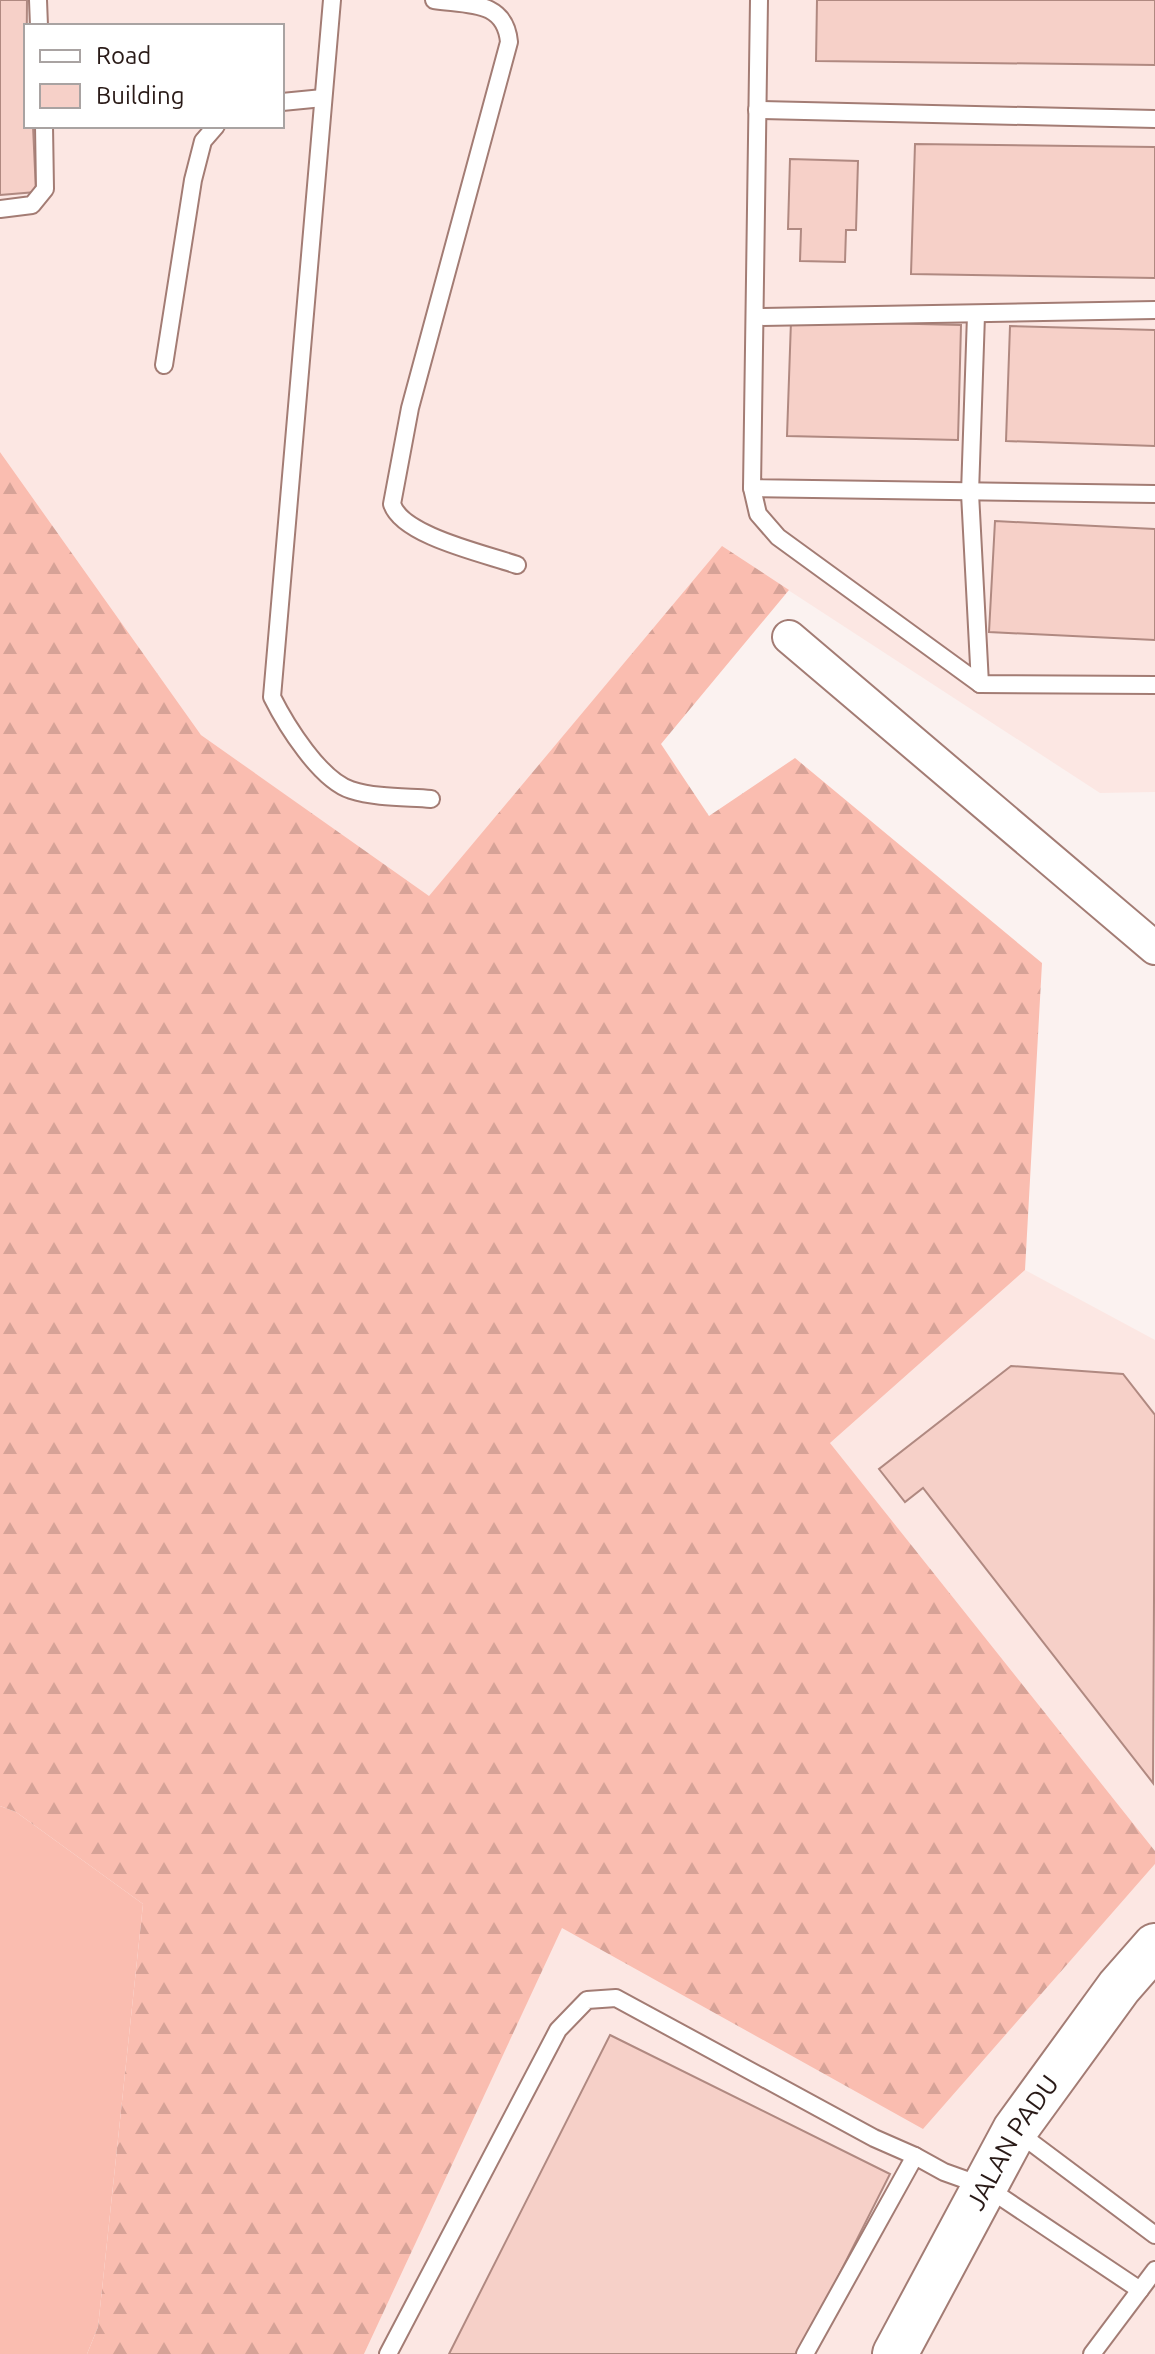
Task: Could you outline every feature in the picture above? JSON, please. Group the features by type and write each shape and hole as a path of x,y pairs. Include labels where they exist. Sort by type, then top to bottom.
{"street":[{"path":"789,637 1155,948"},
{"name":"JALAN PADU","path":"895,2354 1015,2130 1119,1987 1155,1946"}],"lane":[{"path":"38,0 39,24"},
{"path":"332,0 272,697 284,721 319,766 349,790 431,799"},
{"path":"434,0 489,9 505,20 509,42 410,408 392,504 411,526 517,565"},
{"path":"759,0 752,488 758,514 778,537 980,684 1155,685"},
{"path":"284,102 323,98"},
{"path":"757,110 1155,119"},
{"path":"0,209 32,205 45,189 44,128"},
{"path":"164,365 193,180 203,141 214,128"},
{"path":"755,317 1155,310"},
{"path":"976,315 970,493 980,684"},
{"path":"752,488 1155,494"},
{"path":"388,2354 558,2030 587,2000 616,1998 874,2138 944,2172 986,2187 1140,2290"},
{"path":"1015,2130 1155,2235"},
{"path":"805,2354 915,2156"},
{"path":"1092,2354 1155,2270"}],"shaded area":[{"path":"0,0 1155,0 1155,792 1100,793 722,547 429,897 201,735 0,452"},
{"path":"1025,1270 1155,1340 1155,1851 830,1443"},
{"path":"1155,1864 1155,2354 364,2354 562,1927 923,2128"}],"green space":[{"path":"0,452 201,735 429,896 722,546 789,590 661,744 709,816 795,758 1042,963 1025,1270 830,1443 1155,1851 1155,1864 923,2129 562,1928 364,2354 87,2354 98,2327 143,1904 16,1812 0,1806"},
{"path":"0,1806 16,1812 143,1904 98,2327 87,2354 0,2354"}],"building":[{"path":"0,0 27,0 27,24 24,24 24,128 33,128 36,192 0,195"},
{"path":"817,0 1155,0 1155,65 816,61"},
{"path":"915,144 1155,147 1155,278 911,274"},
{"path":"790,159 858,161 856,230 846,230 845,262 800,261 801,229 788,229"},
{"path":"791,321 961,325 958,440 787,436"},
{"path":"1010,326 1155,330 1155,446 1006,441"},
{"path":"995,521 1155,529 1155,640 989,632"},
{"path":"1011,1366 1123,1374 1155,1415 1153,1783 923,1488 905,1502 879,1469"},
{"path":"610,2035 890,2174 799,2354 449,2354"}]}
